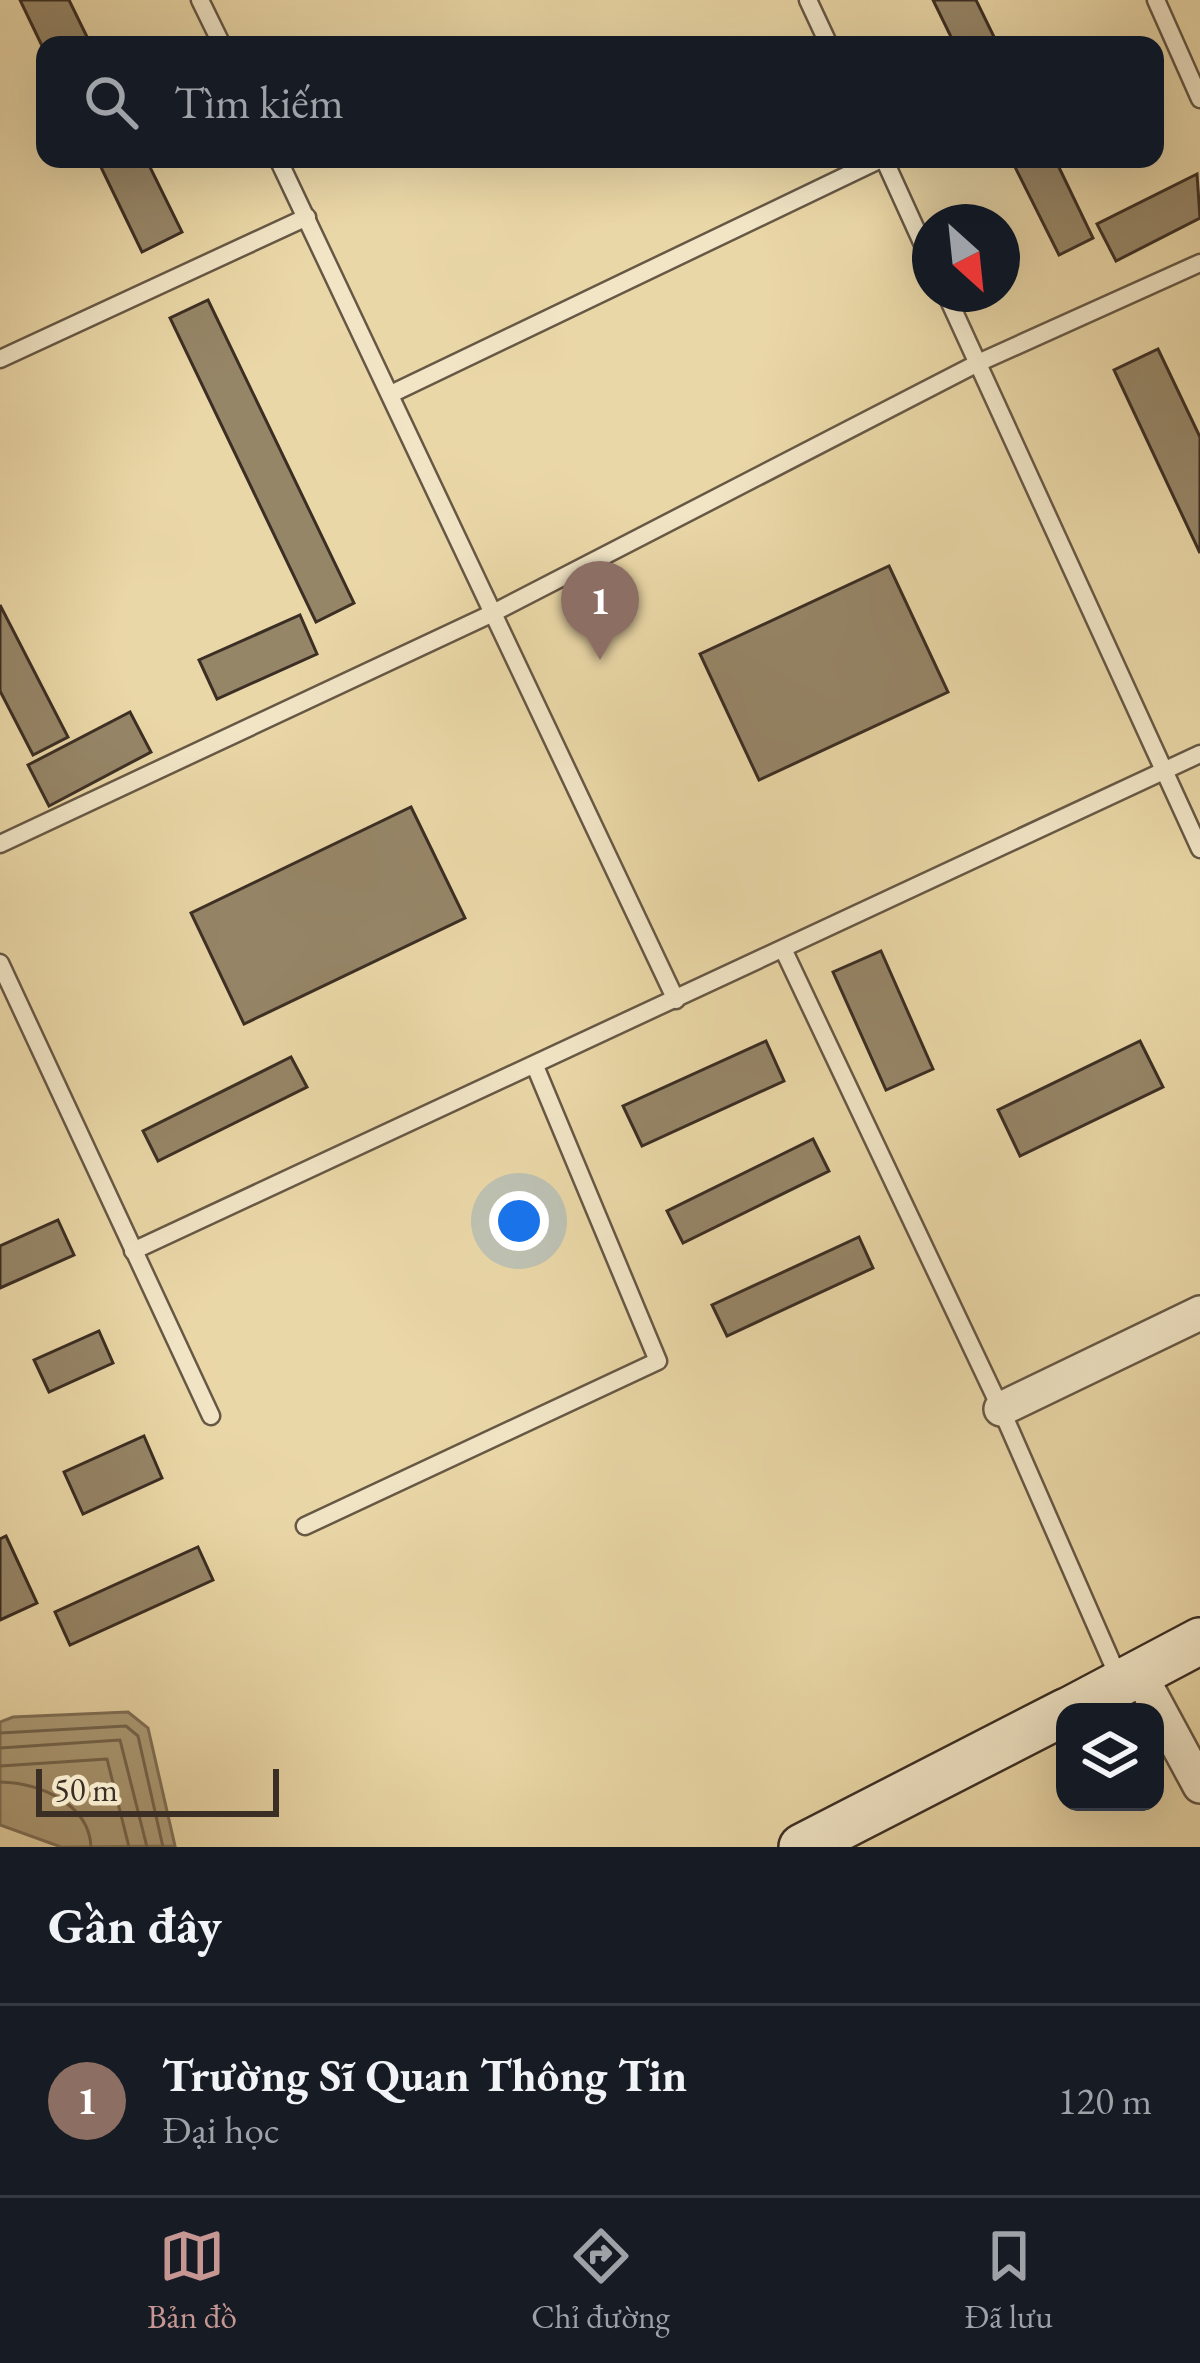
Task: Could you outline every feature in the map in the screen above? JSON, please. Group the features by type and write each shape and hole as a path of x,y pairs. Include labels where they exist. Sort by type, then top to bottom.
{"street":[{"path":"1001,1408 1200,1313"},
{"path":"1082,1703 1200,1641"},
{"path":"1130,1678 1200,1786"},
{"path":"802,1847 1056,1717"}],"lane":[{"path":"200,0 218,36"},
{"path":"808,0 825,36"},
{"path":"1156,0 1200,99"},
{"path":"282,168 394,392 676,1000"},
{"path":"394,392 863,168"},
{"path":"886,168 912,222"},
{"path":"0,359 307,217"},
{"path":"0,844 493,614 977,363 1200,263"},
{"path":"954,312 1200,849"},
{"path":"133,1251 1200,754"},
{"path":"784,951 1130,1678"},
{"path":"0,963 211,1416"},
{"path":"305,1526 658,1361 535,1066"}],"water":[{"path":"128,1712 148,1728 175,1846 61,1847 0,1825 0,1722 13,1717"}],"building":[{"path":"20,0 69,0 87,36 37,36"},
{"path":"933,0 976,0 994,36 951,36"},
{"path":"101,168 150,168 182,232 142,252"},
{"path":"1016,168 1059,168 1093,238 1059,255"},
{"path":"1197,174 1200,218 1116,261 1097,224"},
{"path":"208,300 354,603 316,622 170,318"},
{"path":"1158,349 1200,437 1200,553 1114,370"},
{"path":"889,566 948,692 759,780 700,654"},
{"path":"0,605 68,737 33,755 0,691"},
{"path":"300,615 317,654 217,699 199,660"},
{"path":"130,712 151,752 49,806 28,765"},
{"path":"411,807 465,918 244,1024 191,913"},
{"path":"881,951 933,1069 886,1090 833,972"},
{"path":"766,1041 784,1081 642,1146 623,1106"},
{"path":"1140,1041 1163,1087 1020,1156 998,1110"},
{"path":"291,1057 307,1087 158,1161 143,1131"},
{"path":"813,1139 829,1171 683,1243 667,1211"},
{"path":"58,1220 74,1255 0,1288 0,1246"},
{"path":"859,1237 873,1268 727,1336 712,1305"},
{"path":"99,1331 113,1363 49,1392 34,1360"},
{"path":"144,1436 162,1478 83,1514 64,1472"},
{"path":"6,1536 37,1603 0,1620 0,1539"},
{"path":"198,1547 213,1580 70,1645 55,1612"}],"place":[{"name":"Trường Sĩ Quan Thông Tin","path":"600,660"}]}
